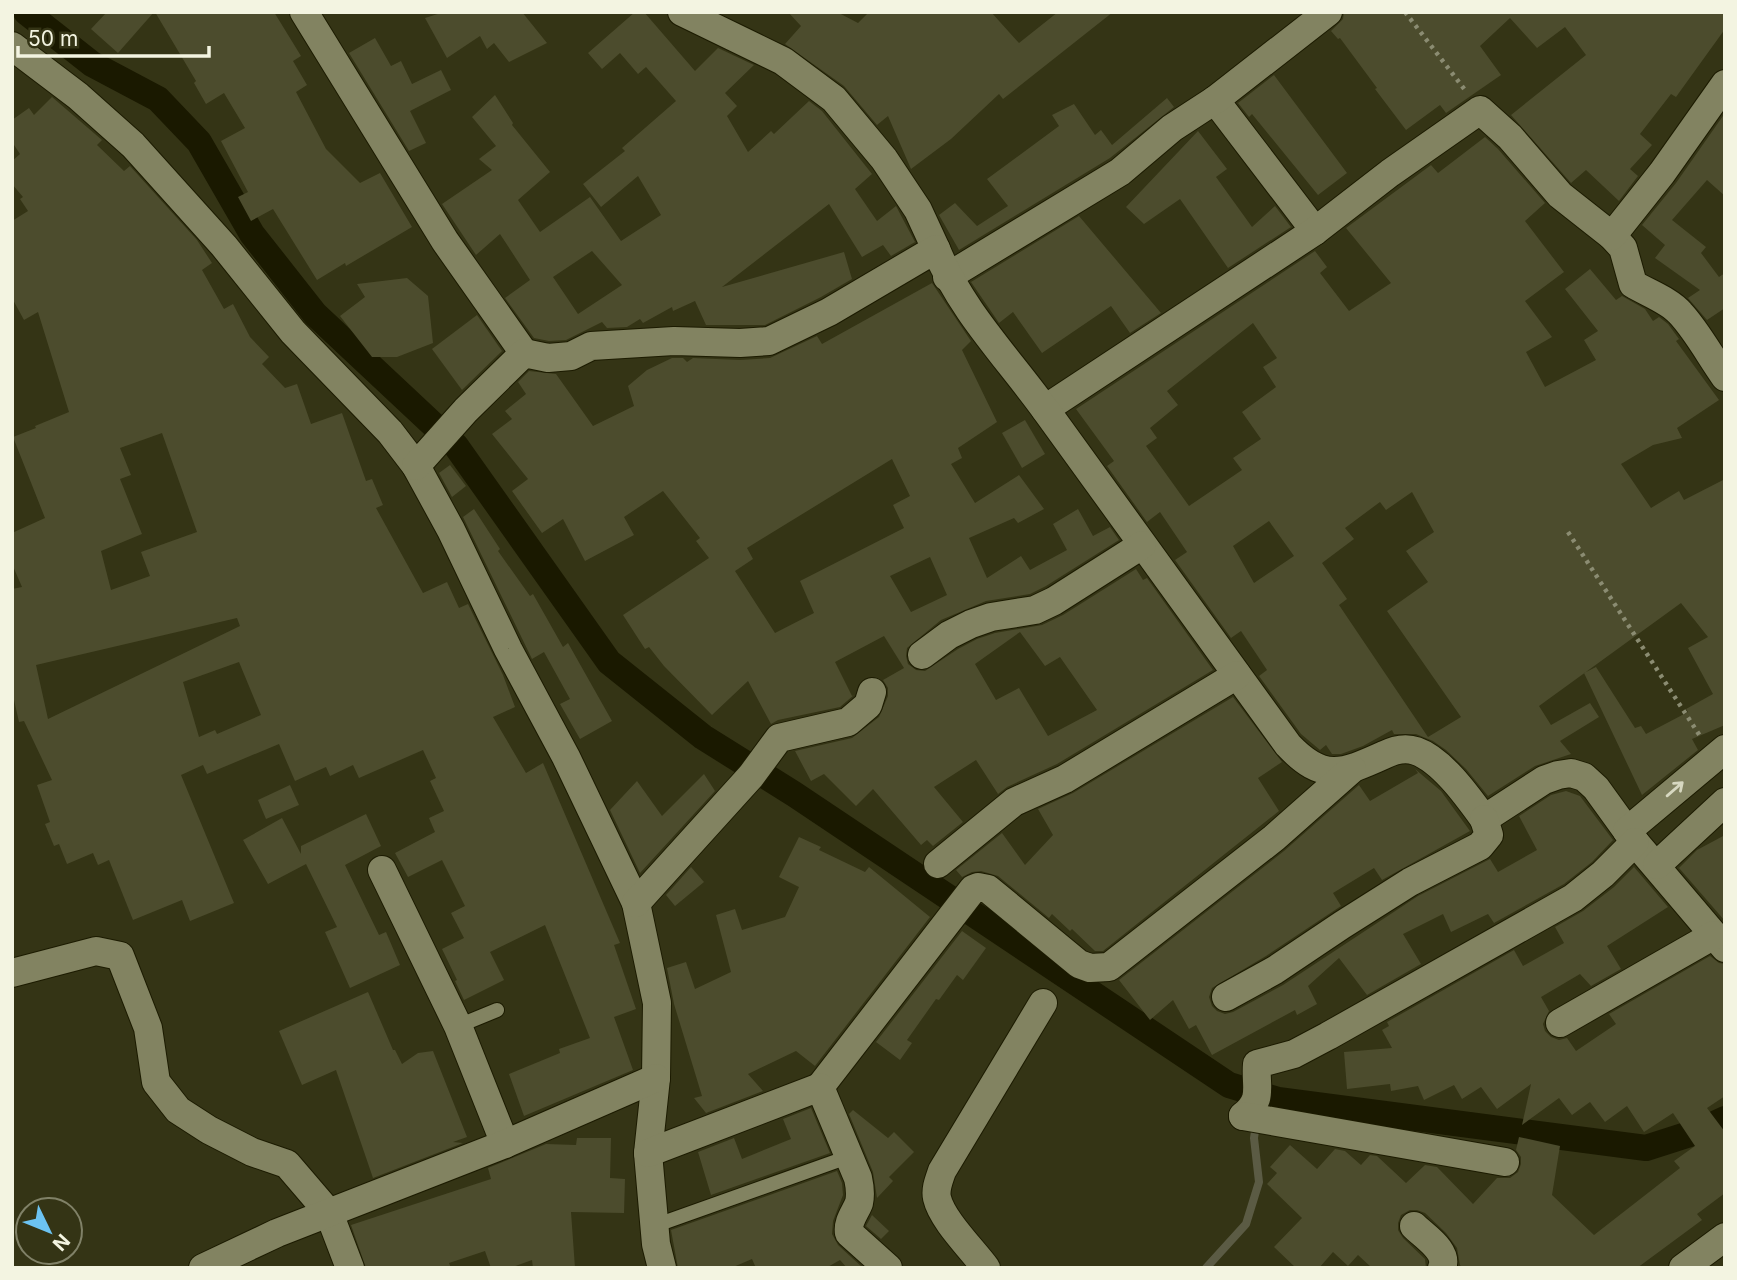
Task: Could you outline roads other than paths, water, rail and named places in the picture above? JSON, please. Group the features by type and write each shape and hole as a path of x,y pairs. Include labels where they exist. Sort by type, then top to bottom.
{"street":[{"path":"304,12 445,241 524,353 548,358 571,356 591,346 674,341 769,341 829,312 936,250"},
{"path":"682,12 783,61 834,99 884,159 918,210 947,276 1288,745 1307,763 1332,773 1352,769 1388,752 1415,750 1429,758 1462,789 1484,819 1489,835 1480,846 1410,882 1275,970 1226,997"},
{"path":"947,276 1120,172 1172,128 1215,100 1328,12"},
{"path":"12,46 78,96 133,145 224,246 293,332 390,432 416,466 452,530 508,649 566,757 636,903 657,1003 656,1078 648,1153 654,1226 662,1268"},
{"path":"1612,236 1662,173 1725,84"},
{"path":"1215,100 1315,231"},
{"path":"1045,409 1315,231 1390,173 1480,110 1510,137 1560,195 1612,236 1623,248 1633,285 1658,300 1669,303 1681,313 1725,377"},
{"path":"416,466 524,353"},
{"path":"922,655 949,635 971,624 991,617 1035,610 1054,601 1142,545"},
{"path":"938,864 1014,802 1065,779 1237,675"},
{"path":"636,903 751,776 779,738 848,722 869,705 872,692"},
{"path":"1642,849 1719,753"},
{"path":"648,1153 820,1087 973,889 989,889 1079,964 1090,968 1109,967 1274,838 1352,769"},
{"path":"1484,819 1544,780 1571,773 1584,777 1596,788 1642,849 1719,941 1560,1023"},
{"path":"1505,1162 1243,1116 1254,1106 1258,1096 1257,1064 1294,1054 1328,1036 1573,898 1603,874 1642,849 1725,802"},
{"path":"383,870 458,1026 505,1144"},
{"path":"12,973 96,951 120,956 148,1028 156,1082 178,1110 209,1130 252,1152 288,1164 329,1213 350,1268"},
{"path":"986,1268 948,1220 937,1200 937,1187 942,1171 1044,1003"},
{"path":"203,1268 277,1233 505,1144 656,1078"},
{"path":"820,1087 861,1191 859,1203 848,1226 849,1233 888,1268"},
{"path":"1414,1226 1442,1253 1445,1262 1442,1268"},
{"path":"1683,1268 1725,1237"}],"lane":[{"path":"458,1026 497,1010"},
{"path":"654,1226 848,1157"}],"waterway":[{"path":"26,12 92,64 158,99 199,142 252,234 315,314 456,446 609,662 703,737 794,794 1229,1085 1278,1100 1646,1148 1699,1131 1725,1119"},
{"path":"1206,1268 1246,1224 1259,1182 1254,1138 1256,1124"}]}
